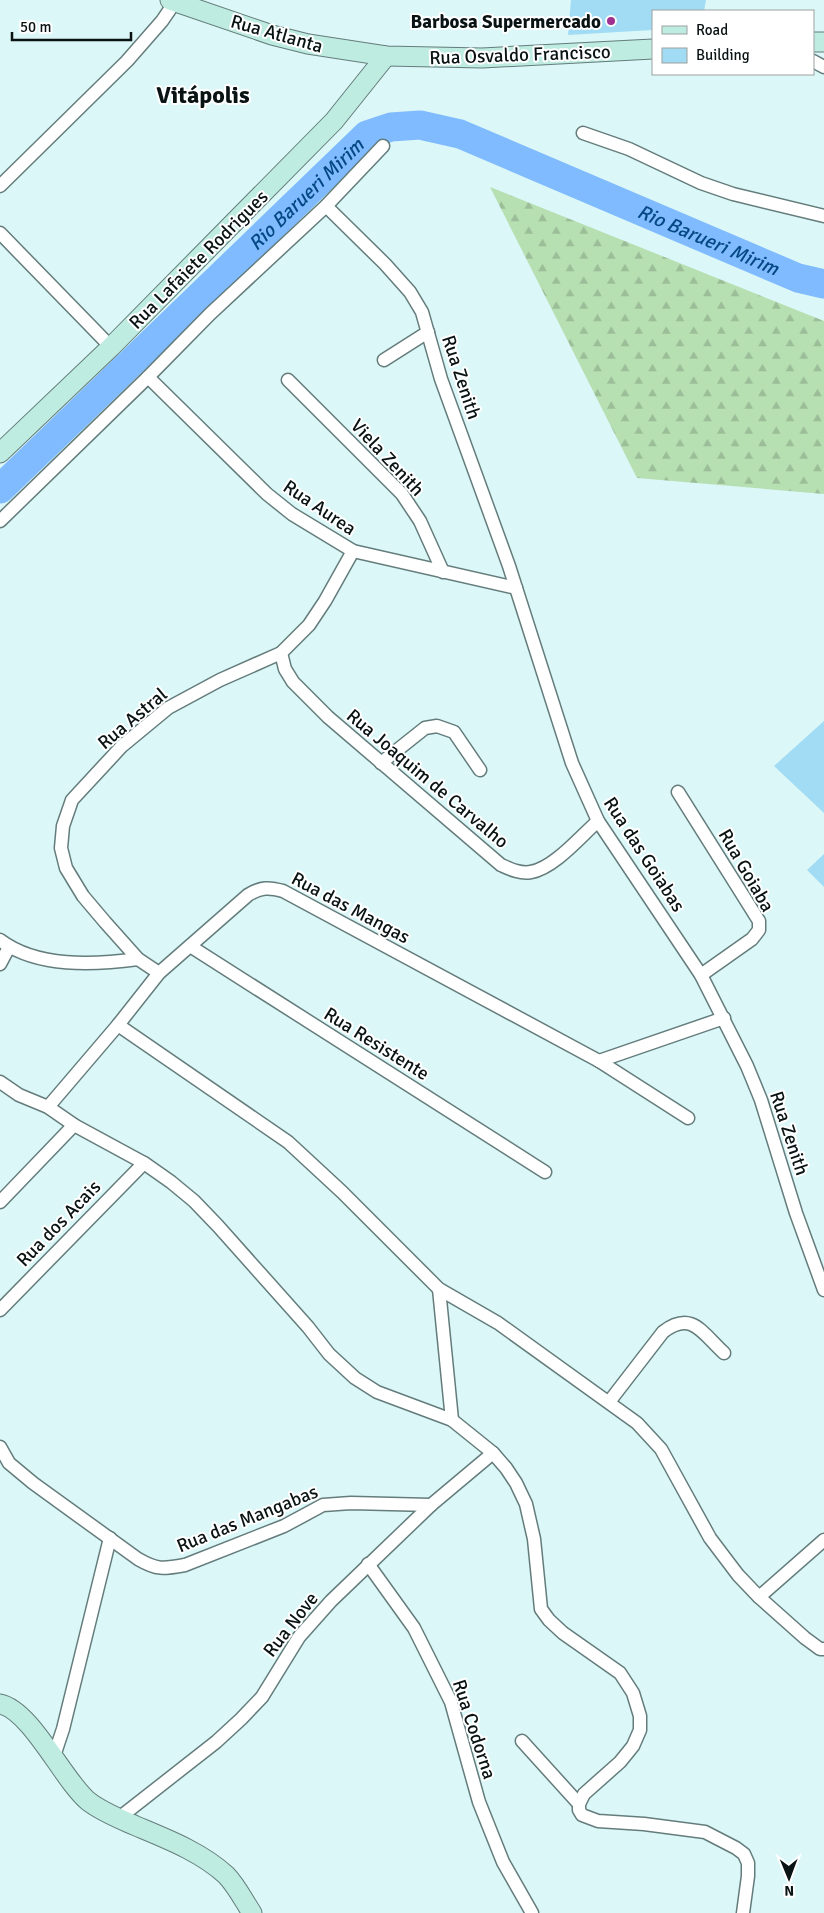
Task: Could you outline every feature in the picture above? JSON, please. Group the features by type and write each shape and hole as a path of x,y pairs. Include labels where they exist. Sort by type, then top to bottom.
{"main road":[{"name":"Rua Atlanta","path":"173,1 272,35 308,44 386,56"},
{"name":"Rua Osvaldo Francisco","path":"386,56 482,58 652,49"},
{"name":"Rua Lafaiete Rodrigues","path":"0,453 111,347 334,121 386,56"},
{"path":"0,1704 9,1705 22,1718 54,1756 78,1790 88,1800 118,1818 180,1846 209,1863 227,1876 252,1913"}],"street":[{"path":"0,186 127,61 162,21 173,1"},
{"path":"584,133 629,149 701,183 733,194 824,216"},
{"path":"0,520 148,377 210,314 326,206 383,146"},
{"name":"Rua Zenith","path":"326,206 385,264 410,292 422,312 442,379 516,588"},
{"path":"0,233 111,347"},
{"path":"384,360 428,332"},
{"name":"Rua Aurea","path":"148,377 267,494 292,514 353,551 516,588"},
{"name":"Viela Zenith","path":"288,380 402,494 420,521 443,572"},
{"name":"Rua Astral","path":"159,973 138,959 83,896 66,868 61,848 63,826 72,800 122,746 168,708 220,680 281,653 309,625 353,551"},
{"name":"Rua das Goiabas","path":"516,588 572,763 598,821 701,975 724,1018"},
{"name":"Rua Joaquim de Carvalho","path":"281,653 285,669 292,682 328,718 501,865 516,871 530,872 544,867 564,852 598,821"},
{"path":"381,763 425,728 437,726 454,732 480,770"},
{"name":"Rua Goiaba","path":"678,792 759,922 759,930 752,939 701,975"},
{"name":"Rua das Mangas","path":"48,1107 118,1025 159,973 248,894 259,888 272,888 283,890 599,1062 688,1118"},
{"path":"0,964 5,944 30,955 73,962 106,963 138,959"},
{"name":"Rua Resistente","path":"190,946 545,1172"},
{"path":"599,1062 724,1018"},
{"name":"Rua Zenith","path":"724,1018 761,1100 796,1213 824,1290"},
{"path":"118,1025 288,1142 342,1192 438,1289 498,1323 637,1423 660,1449 710,1538 738,1575 759,1597 805,1638 820,1649 824,1649"},
{"path":"0,1082 20,1095 48,1107 74,1125 144,1163 194,1201 308,1327 329,1354 355,1378 377,1392 452,1420 493,1453 516,1483 526,1504 534,1539 541,1609 549,1620 563,1633 620,1673 633,1693 640,1716 640,1730 633,1746 620,1762 584,1794 579,1804 579,1810 582,1815 589,1819 705,1832 736,1848 744,1854 748,1863 743,1913"},
{"path":"0,1202 74,1125"},
{"name":"Rua dos Acais","path":"0,1310 144,1163"},
{"path":"438,1289 452,1420"},
{"path":"609,1402 663,1332 674,1324 683,1322 692,1324 724,1353"},
{"name":"Rua das Mangabas","path":"0,1447 8,1463 32,1483 152,1567 168,1568 185,1565 284,1526 323,1505 351,1502 432,1505"},
{"name":"Rua Nove","path":"118,1818 183,1769 241,1719 262,1697 299,1637 331,1601 432,1505 493,1453"},
{"path":"54,1756 63,1728 110,1538"},
{"path":"759,1597 824,1540"},
{"name":"Rua Codorna","path":"368,1564 414,1628 451,1702 479,1802 503,1862 532,1913"},
{"path":"522,1741 579,1804"}],"green space":[{"path":"490,187 824,321 824,494 637,478"}],"building":[{"name":"Barbosa Supermercado","path":"571,0 706,0 704,10 652,10 652,30 568,35"},
{"path":"824,721 824,813 774,766"},
{"path":"824,854 824,887 807,870"}],"waterway":[{"name":"Rio Barueri Mirim","path":"0,489 367,135 391,127 420,125 460,134 798,278 824,284"}],"place":[{"name":"Barbosa Supermercado","path":"611,21"}],"district":[{"name":"Vitápolis","path":"203,95"}]}
